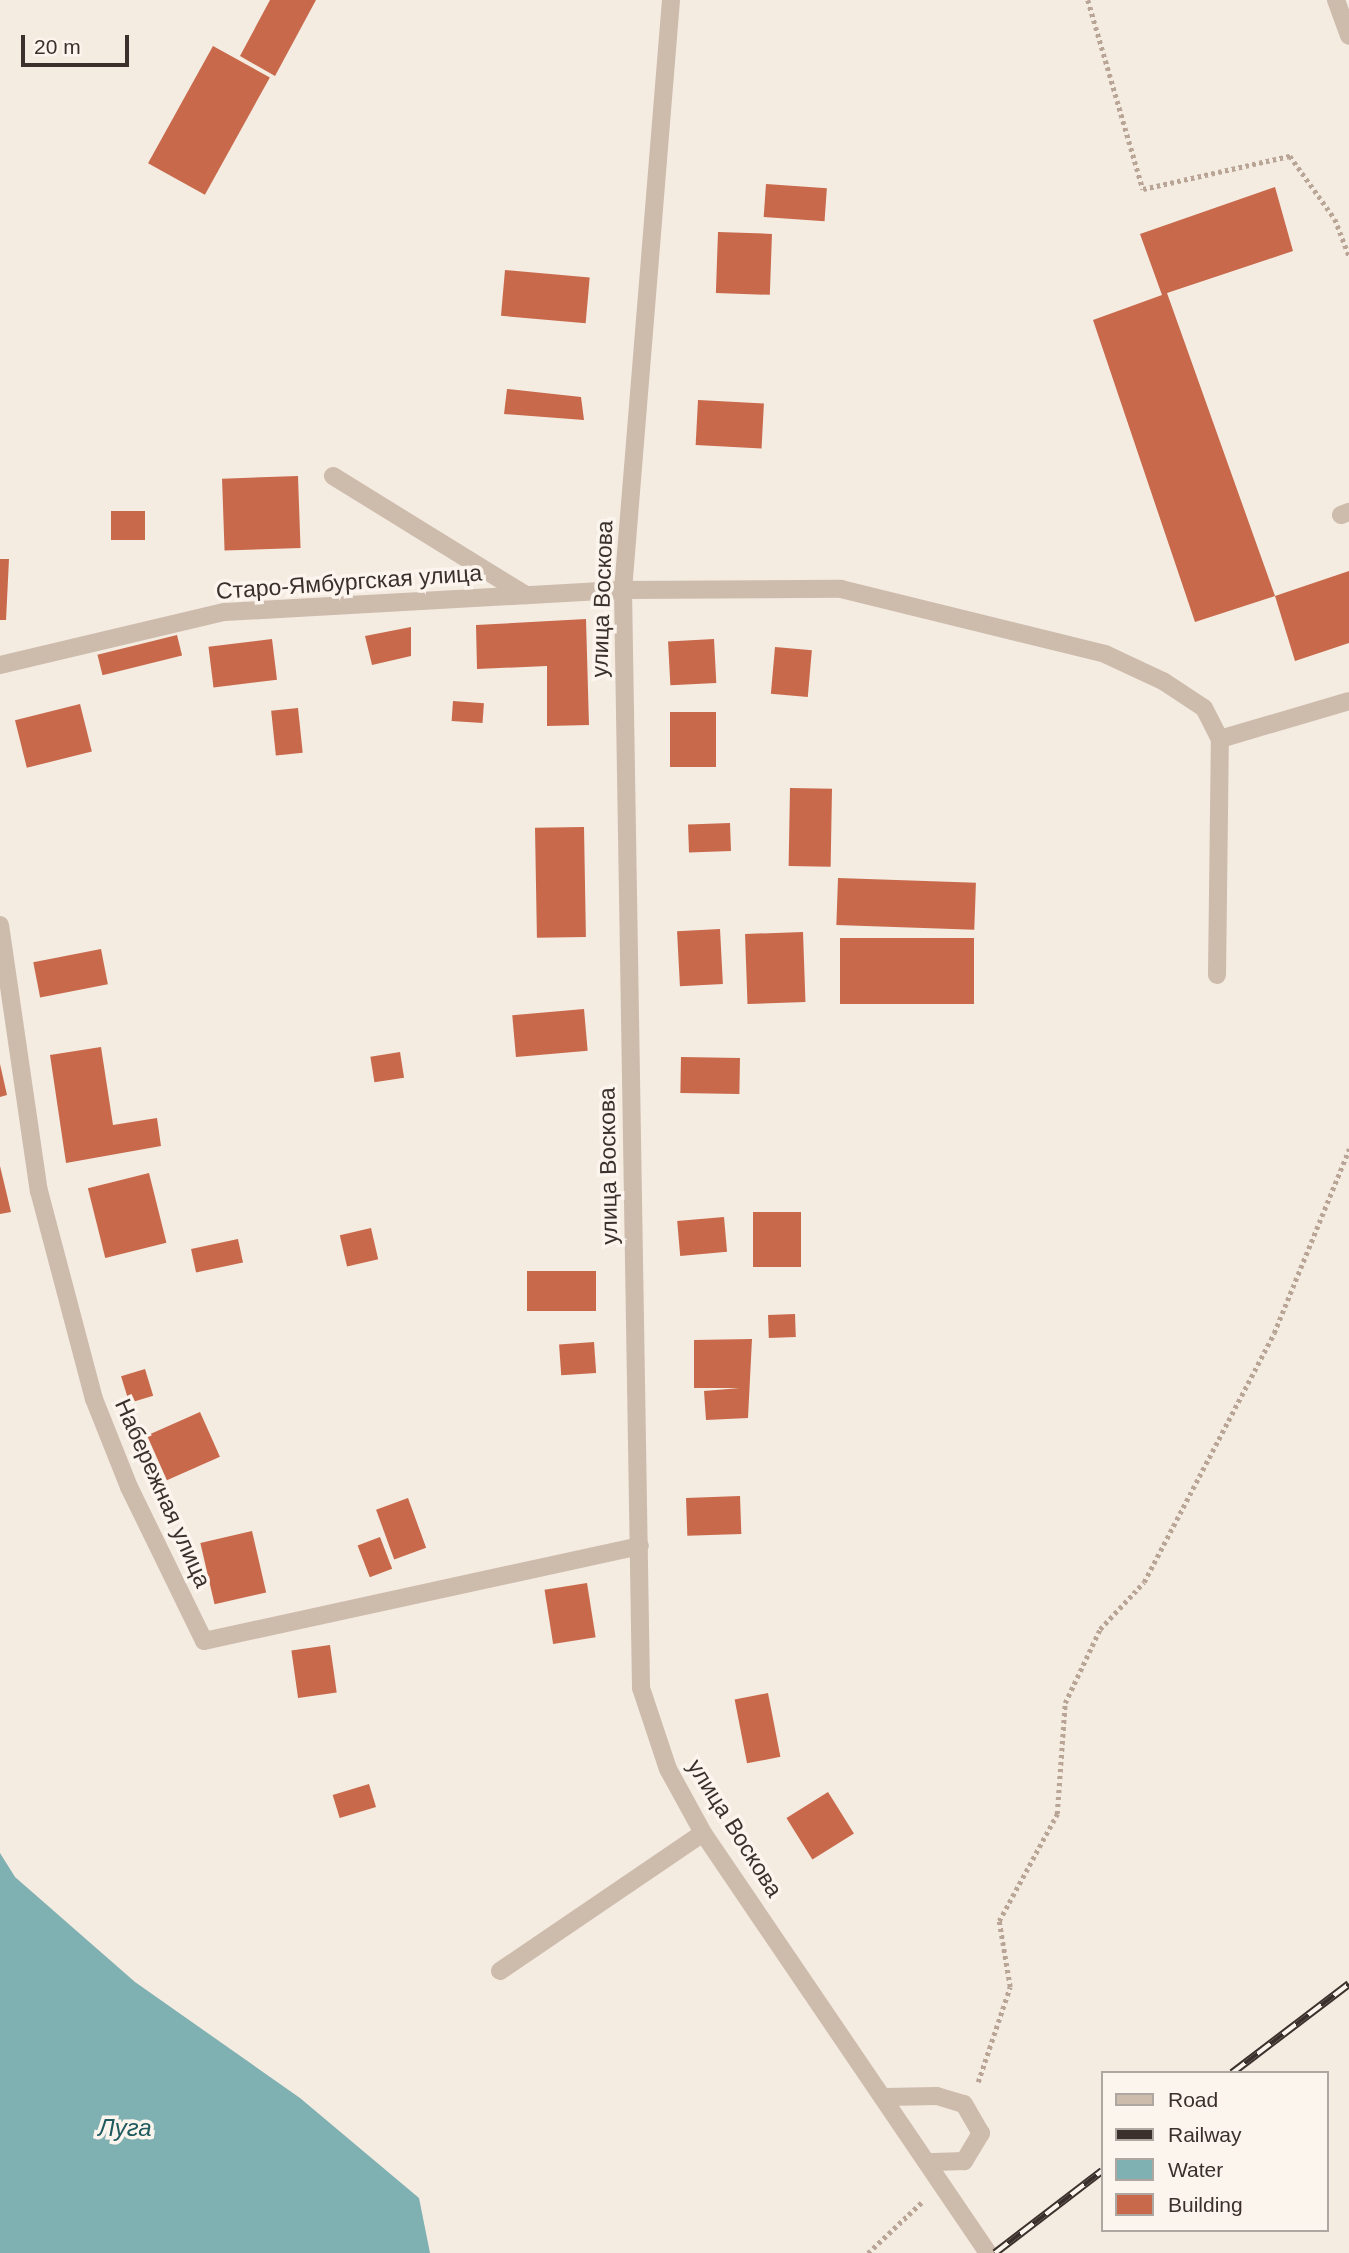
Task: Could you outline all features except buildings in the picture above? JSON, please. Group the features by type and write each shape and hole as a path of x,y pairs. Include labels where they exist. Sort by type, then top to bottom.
{"street":[{"name":"улица Воскова","path":"671,0 622,590 641,1688 668,1769 703,1833 885,2097 988,2253"},
{"path":"1336,0 1349,36"},
{"path":"333,476 526,595"},
{"name":"Старо-Ямбургская улица","path":"0,665 225,612 622,590 841,589 1105,654 1163,681 1204,708 1220,738"},
{"path":"1217,975 1220,738 1349,701"},
{"name":"Набережная улица","path":"0,925 39,1191 94,1399 129,1487 204,1641 639,1546"},
{"path":"500,1972 703,1833"},
{"path":"885,2097 937,2096 964,2104 981,2133 964,2161 927,2162"}],"path":[{"path":"1088,0 1143,189 1290,156 1335,219 1349,255"},
{"path":"964,2104 979,2079 1010,1987 999,1921 1057,1814 1065,1703 1100,1629 1144,1582 1274,1333 1349,1149"},
{"path":"868,2253 940,2184"}],"water":[{"name":"Луга","path":"0,1853 15,1877 135,1982 300,2098 419,2198 430,2253 0,2253"}],"railway":[{"path":"1235,2071 1349,1984"},
{"path":"995,2253 1100,2173"}]}
